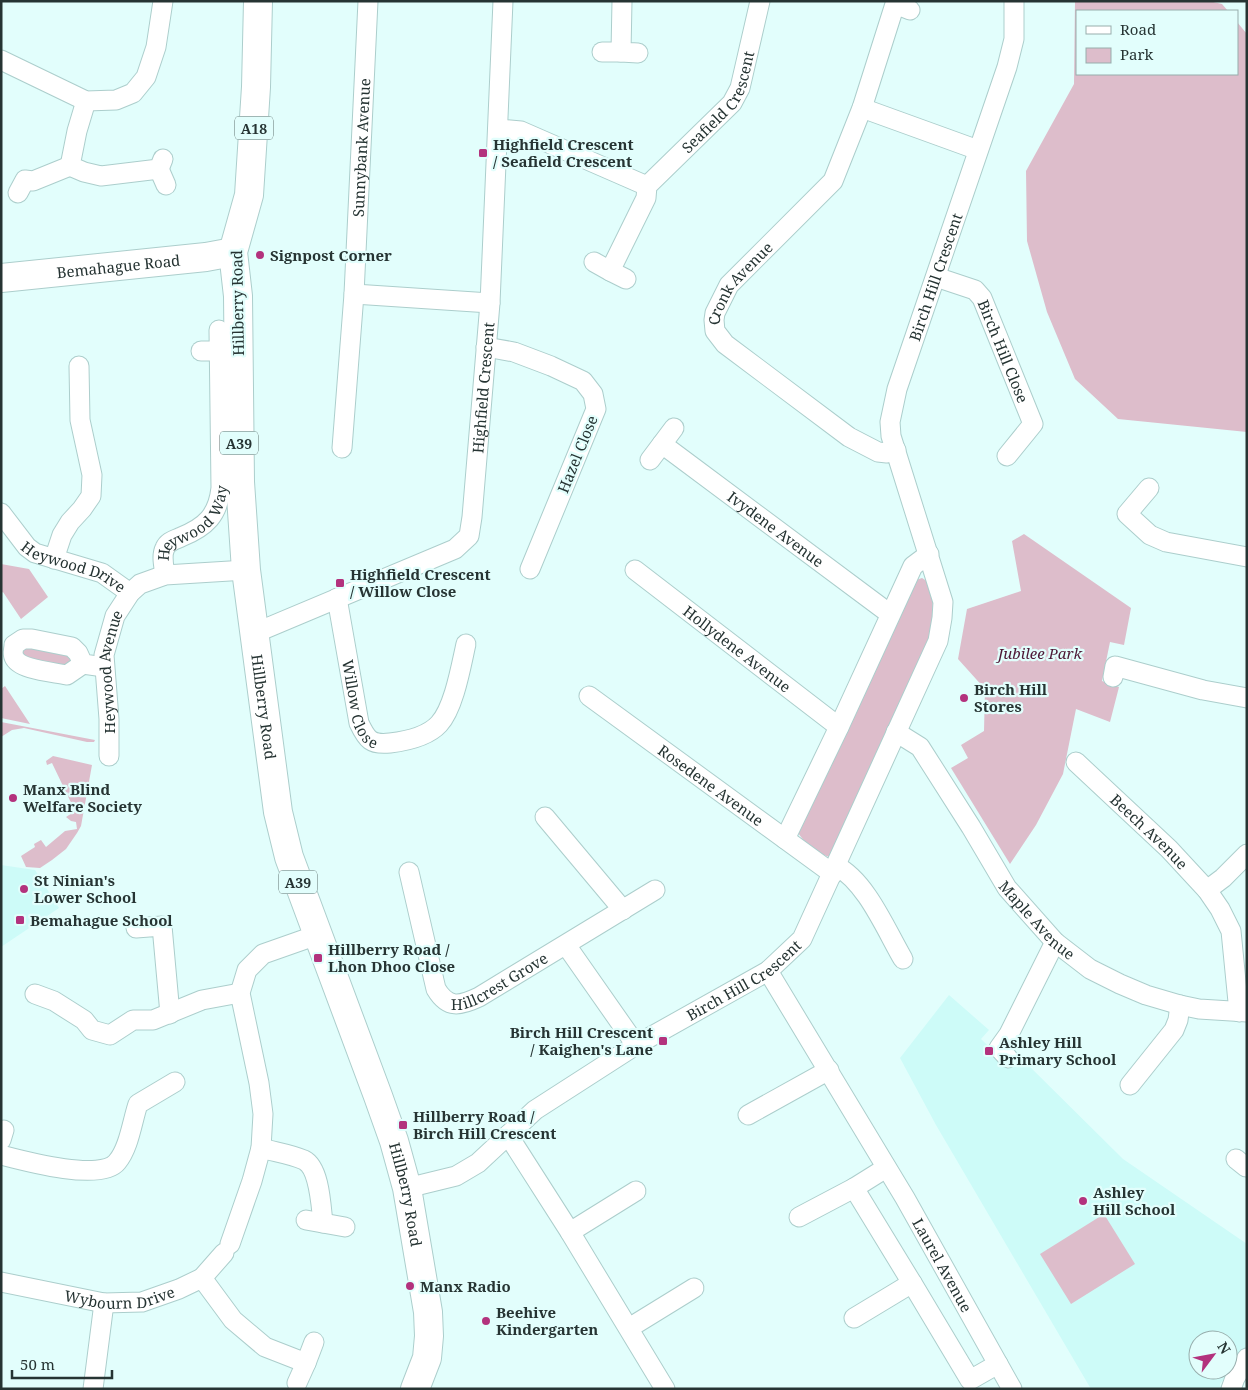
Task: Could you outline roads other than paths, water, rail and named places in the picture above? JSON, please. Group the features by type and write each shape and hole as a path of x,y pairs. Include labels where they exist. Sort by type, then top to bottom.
{"highway":[{"name":"Hillberry Road","path":"258,1 255,105 249,195 233,252 238,296 240,482 246,570 278,812 290,858 394,1141 407,1188 428,1312 429,1336 427,1358 415,1389"},
{"name":"Bemahague Road","path":"1,278 206,257 233,252"}],"street":[{"path":"1,60 86,101 116,100 133,93 146,77 156,47 163,1"},
{"name":"Sunnybank Avenue","path":"342,448 354,294 368,1"},
{"name":"Highfield Crescent","path":"254,634 455,549 469,536 490,303 503,1"},
{"path":"602,52 630,52 622,1"},
{"name":"Seafield Crescent","path":"610,271 646,198 647,186 732,103 740,88 760,1"},
{"name":"Birch Hill Crescent","path":"407,1188 456,1176 478,1163 535,1110 636,1045 768,971 802,939 938,640 943,602 896,450 890,422 897,389 1014,39 1014,1"},
{"name":"Cronk Avenue","path":"896,450 887,453 878,452 849,437 724,344 715,332 714,320 715,313 729,285 833,181 862,108 898,5"},
{"path":"70,166 77,131 86,101"},
{"path":"862,108 978,150"},
{"path":"498,129 521,131 647,186"},
{"path":"23,182 33,181 70,166 101,176 163,171"},
{"name":"Birch Hill Close","path":"936,277 975,290 982,298 1039,418 1007,456"},
{"path":"354,294 490,303"},
{"name":"Heywood Way","path":"165,575 163,555 165,547 170,541 201,527 211,517 218,505 221,488 210,351 219,330"},
{"name":"Hazel Close","path":"486,347 514,352 583,381 593,394 596,408 530,569"},
{"path":"54,559 66,529 91,496 92,475 80,420 79,366"},
{"path":"650,460 674,428"},
{"name":"Ivydene Avenue","path":"662,444 890,614"},
{"path":"1150,488 1121,520 1166,542 1247,557"},
{"name":"Heywood Drive","path":"1,513 27,546 35,553 102,572 130,593"},
{"path":"785,839 913,566 929,554"},
{"path":"130,593 144,582 165,575 246,570"},
{"name":"Hollydene Avenue","path":"635,570 839,727"},
{"name":"Heywood Avenue","path":"109,756 109,718 104,654 116,616 130,593"},
{"name":"Willow Close","path":"337,598 359,723 365,737 377,744 398,742 420,736 431,731 441,722 451,702 466,644"},
{"path":"83,664 104,668"},
{"path":"1115,665 1203,690 1247,698"},
{"name":"Rosedene Avenue","path":"589,696 785,839 834,870 844,870 854,878 903,959"},
{"name":"Maple Avenue","path":"896,732 920,747 1007,888 1055,942 1090,969 1120,984 1180,1006 1243,1012"},
{"name":"Beech Avenue","path":"1076,762 1097,769 1207,890 1220,909 1231,931 1243,1012"},
{"path":"545,817 623,910"},
{"path":"1207,890 1223,878 1247,854"},
{"name":"Hillcrest Grove","path":"409,872 436,989 441,998 450,1003 465,1004 655,890"},
{"path":"136,928 162,926 170,1014"},
{"path":"317,935 263,954 247,970 240,993 259,1083 262,1114 261,1148 306,1161 313,1170 320,1190 314,1222 345,1227"},
{"path":"998,1047 1009,1034 1055,942"},
{"name":"Hillcrest Grove","path":"566,945 636,1045"},
{"name":"Laurel Avenue","path":"768,971 829,1070 1012,1389"},
{"path":"34,994 54,1001 84,1020 92,1030 110,1035 133,1020 153,1020 202,1000 240,993"},
{"path":"1130,1085 1174,1030 1180,1006"},
{"path":"748,1115 829,1070"},
{"path":"1,1155 81,1171 100,1170 116,1164 124,1152 138,1104 175,1082"},
{"path":"508,1135 570,1232 665,1389"},
{"name":"Wybourn Drive","path":"1,1282 104,1302 142,1302 179,1289 202,1278 227,1248 252,1181 261,1148"},
{"path":"799,1217 854,1188 886,1168"},
{"path":"854,1188 912,1283 963,1385 998,1364"},
{"path":"570,1232 636,1191"},
{"path":"202,1278 233,1320 265,1347 306,1363"},
{"path":"854,1318 912,1283"},
{"path":"629,1328 694,1288"},
{"path":"93,1389 104,1302"},
{"path":"298,1383 314,1342"},
{"path":"1231,1389 1247,1358"}],"place":[{"name":"Highfield Crescent / Seafield Crescent","path":"483,153"},
{"name":"Signpost Corner","path":"260,255"},
{"name":"Highfield Crescent / Willow Close","path":"340,583"},
{"name":"Birch Hill Stores","path":"964,698"},
{"name":"Manx Blind Welfare Society","path":"13,798"},
{"name":"St Ninian's Lower School","path":"24,889"},
{"name":"Bemahague School","path":"20,920"},
{"name":"Hillberry Road / Lhon Dhoo Close","path":"318,958"},
{"name":"Birch Hill Crescent / Kaighen's Lane","path":"663,1041"},
{"name":"Ashley Hill Primary School","path":"989,1051"},
{"name":"Hillberry Road / Birch Hill Crescent","path":"403,1125"},
{"name":"Ashley Hill School","path":"1083,1201"},
{"name":"Manx Radio","path":"410,1286"},
{"name":"Beehive Kindergarten","path":"486,1321"}],"park label":[{"name":"Jubilee Park","path":"1040,653"}]}
